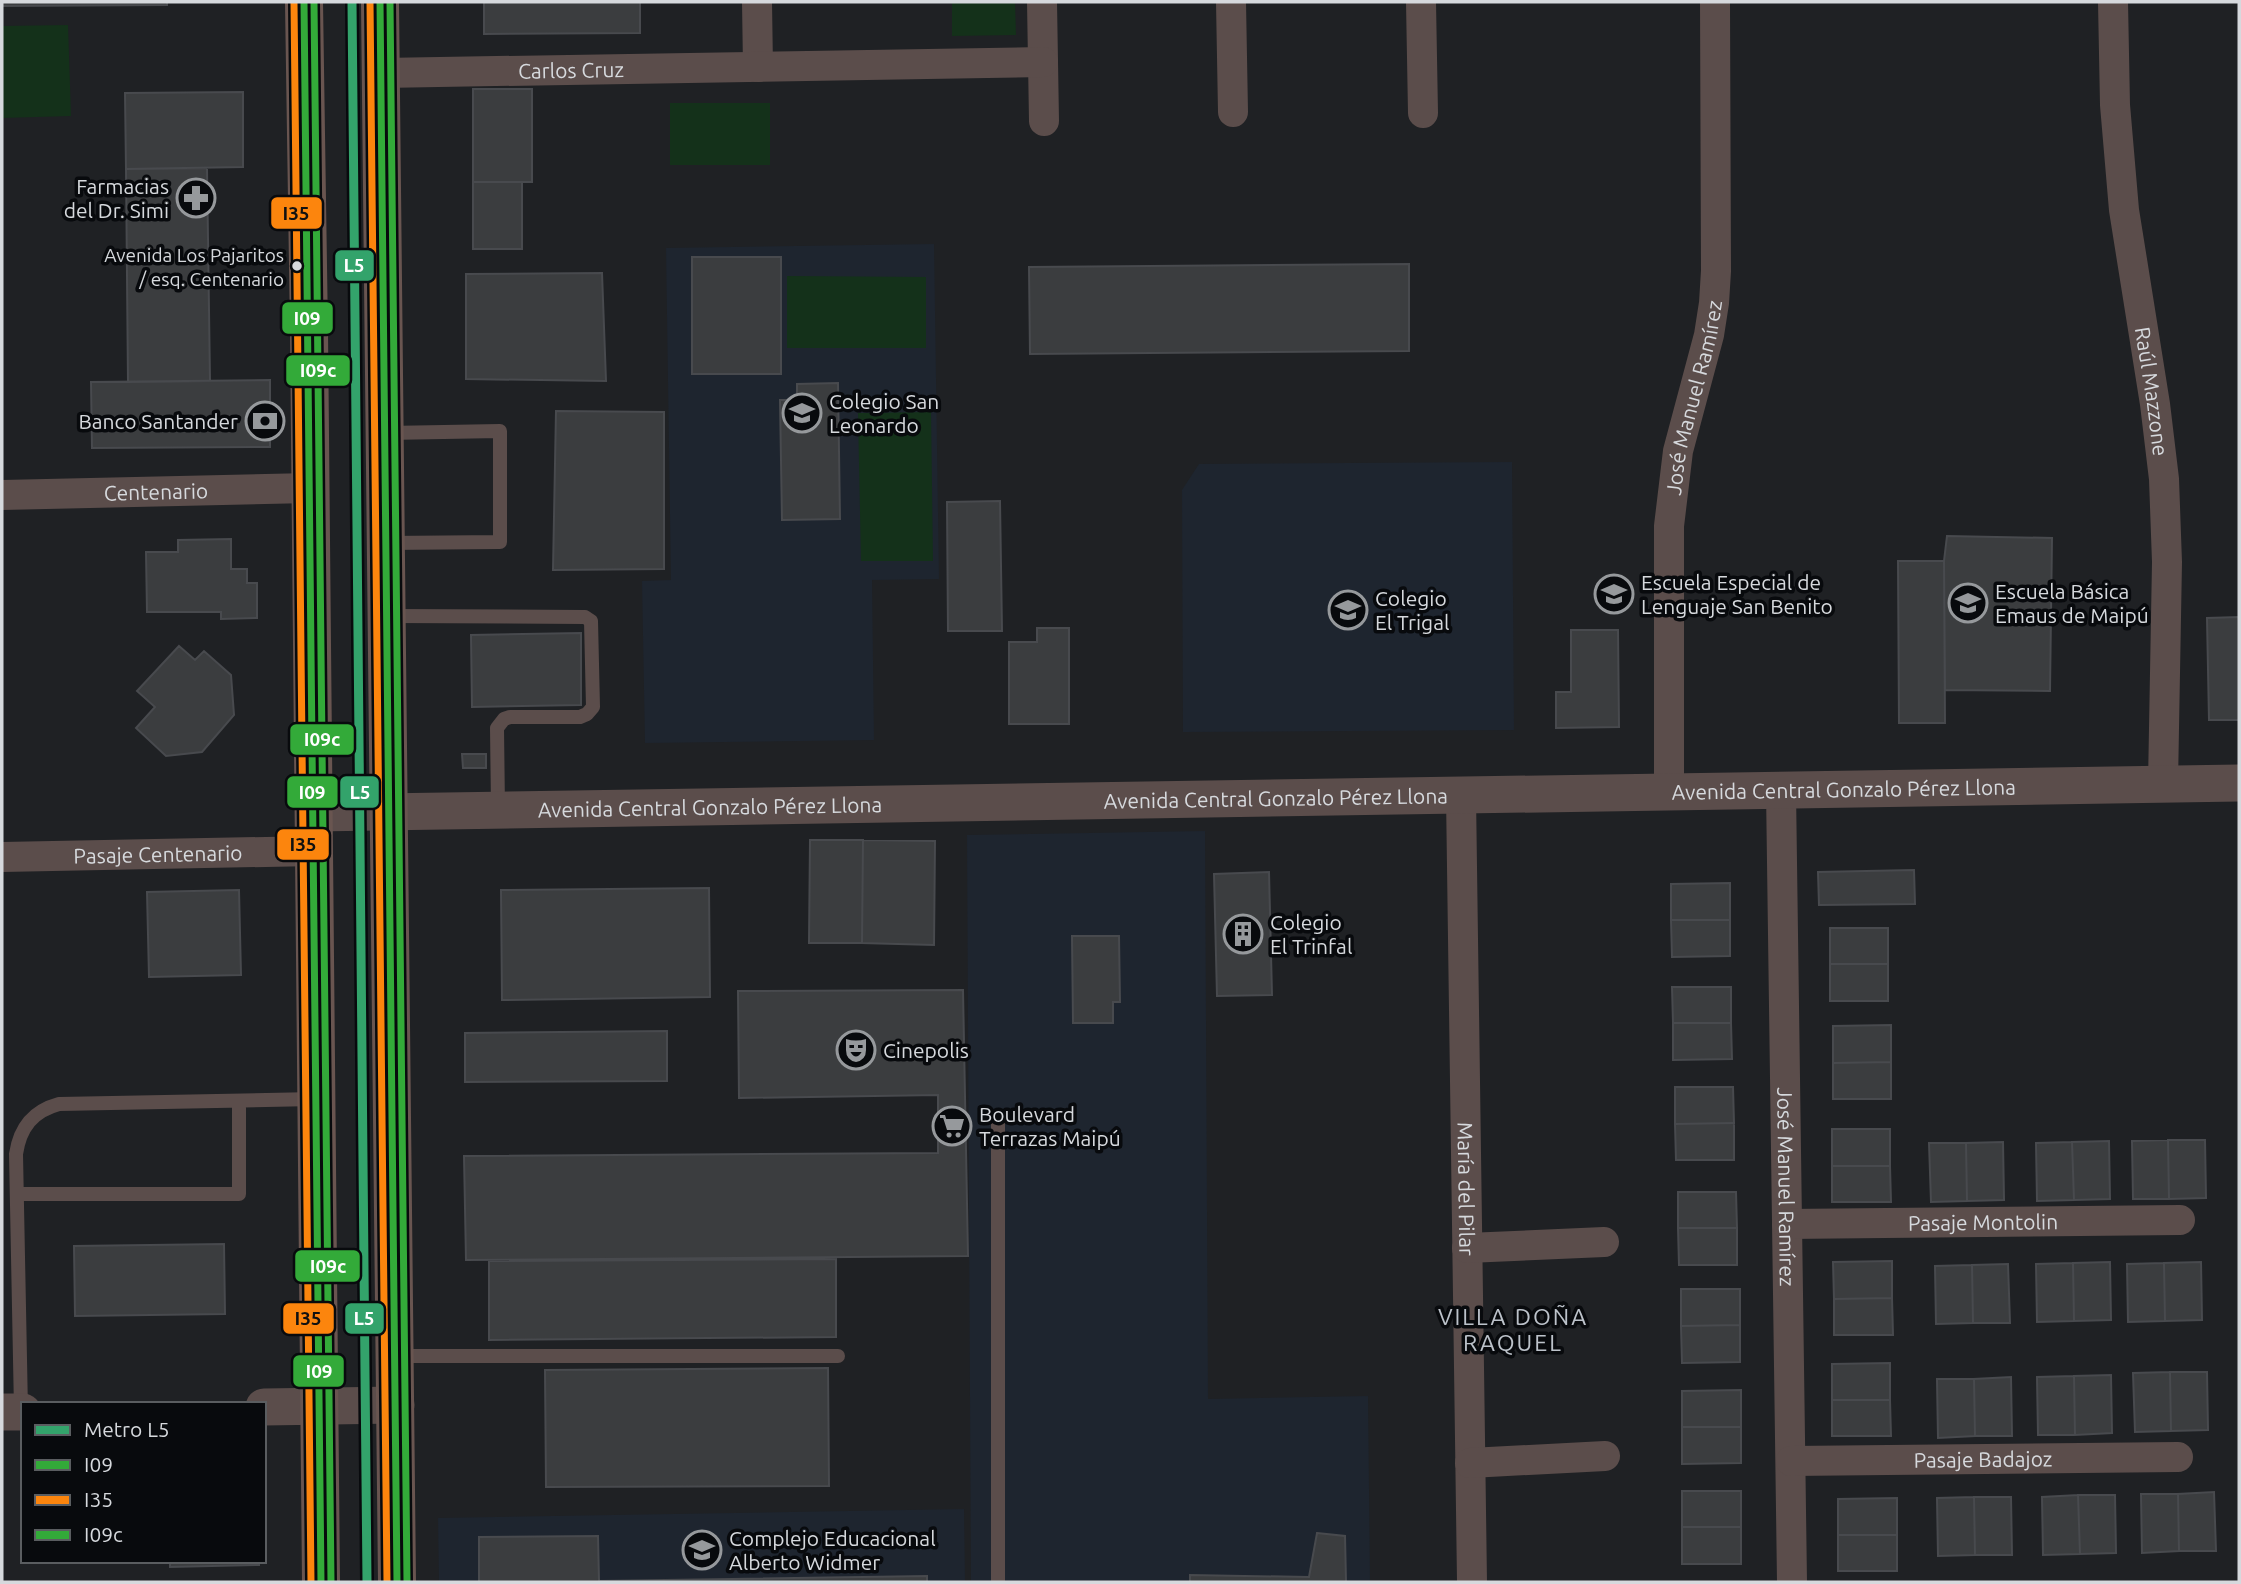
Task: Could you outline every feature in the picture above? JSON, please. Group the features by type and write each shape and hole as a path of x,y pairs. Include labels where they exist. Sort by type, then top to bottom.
{"main road":[{"path":"304,2 321,1582"},
{"path":"380,2 397,1582"}],"street":[{"path":"757,2 758,67"},
{"path":"1042,2 1044,121"},
{"path":"1231,2 1233,111"},
{"path":"1421,2 1423,113"},
{"name":"José Manuel Ramírez","path":"1669,792 1669,526 1672,489 1684,423 1709,334 1716,271 1715,2"},
{"name":"Raúl Mazzone","path":"2113,2 2115,105 2122,197 2130,261 2155,404 2164,479 2167,562 2163,784"},
{"name":"Carlos Cruz","path":"382,73 1043,62"},
{"name":"Centenario","path":"2,495 310,488"},
{"name":"Avenida Central Gonzalo Pérez Llona","path":"314,813 2239,783"},
{"name":"José Manuel Ramírez","path":"1781,790 1792,1582"},
{"name":"María del Pilar","path":"1461,795 1472,1582"},
{"name":"Pasaje Centenario","path":"2,857 314,851"},
{"name":"Pasaje Montolin","path":"1787,1224 2180,1220"},
{"path":"1467,1248 1604,1242"},
{"path":"266,1407 396,1405"},
{"path":"1470,1463 1605,1456"},
{"name":"Pasaje Badajoz","path":"1791,1461 2178,1457"}],"lane":[{"path":"386,433 500,431 500,542 387,543"},
{"path":"387,616 585,617 591,621 593,707 587,714 580,716 510,716 504,719 497,728 498,810"},
{"path":"15,1412 16,1154 18,1139 29,1121 46,1108 73,1104 315,1099"},
{"path":"17,1194 239,1194 239,1101"},
{"path":"998,1118 998,1582"},
{"path":"396,1356 838,1356"}],"shaded area":[{"name":"Colegio San Leonardo","path":"934,244 939,579 872,580 874,740 645,743 642,581 671,580 666,248"},
{"name":"Colegio El Trigal","path":"1512,462 1514,730 1183,732 1182,490 1199,464"},
{"path":"1205,831 1208,1399 1368,1396 1370,1582 971,1582 967,835"},
{"name":"Complejo Educacional Alberto Widmer","path":"964,1509 965,1582 439,1582 438,1518"}],"green space":[{"path":"952,2 1015,2 1016,35 952,36"},
{"path":"68,25 71,116 2,118 2,26"},
{"path":"670,103 770,103 770,165 670,165"},
{"path":"787,276 926,277 926,348 787,348"},
{"path":"931,412 933,561 861,561 858,413"}],"building":[{"path":"2,2 167,2 167,5 2,6"},
{"path":"484,2 640,2 640,33 484,34"},
{"path":"473,89 532,89 532,182 473,182"},
{"path":"243,92 243,167 126,169 125,93"},
{"path":"207,168 210,381 128,382 126,169"},
{"path":"473,182 522,182 522,249 473,249"},
{"path":"692,257 781,257 781,374 692,374"},
{"path":"1409,264 1409,351 1030,354 1029,267"},
{"path":"602,273 606,381 466,379 466,274"},
{"path":"270,380 270,447 92,448 91,382"},
{"path":"838,383 840,519 782,520 780,400 797,400 797,384"},
{"path":"556,411 664,412 664,569 553,570"},
{"path":"1000,501 1002,631 948,631 947,502"},
{"path":"1947,536 2052,538 2050,691 1945,690 1944,561"},
{"path":"231,539 231,569 247,569 247,583 257,583 257,618 221,619 221,612 147,612 146,552 178,552 178,540"},
{"path":"1898,561 1944,561 1945,723 1899,723"},
{"path":"2239,617 2239,720 2209,720 2207,618"},
{"path":"1037,628 1069,628 1069,724 1009,724 1009,642 1037,642"},
{"path":"1571,630 1618,630 1619,727 1556,728 1556,692 1571,692"},
{"path":"581,633 581,705 472,707 471,635"},
{"path":"179,646 195,660 204,651 231,675 234,715 202,752 166,756 136,728 155,707 137,691"},
{"path":"462,754 486,754 486,768 463,768"},
{"path":"810,840 863,840 862,943 809,943"},
{"path":"863,840 935,841 934,945 862,943"},
{"path":"1914,870 1915,904 1819,905 1818,872"},
{"name":"Colegio El Trinfal","path":"1269,872 1272,995 1217,996 1214,874"},
{"path":"1730,883 1730,920 1671,920 1671,884"},
{"path":"709,888 710,997 502,1000 501,890"},
{"path":"239,890 241,975 149,977 147,892"},
{"path":"1671,920 1730,920 1730,956 1672,957"},
{"path":"1830,928 1888,928 1888,964 1830,964"},
{"path":"1072,936 1119,936 1120,1002 1113,1002 1113,1023 1073,1023"},
{"path":"1830,964 1888,964 1888,1001 1830,1001"},
{"path":"1672,987 1731,987 1731,1023 1673,1023"},
{"name":"Boulevard Terrazas Maipú","path":"963,990 968,1256 466,1260 464,1156 938,1153 938,1095 739,1098 738,991"},
{"path":"1673,1023 1731,1023 1732,1059 1673,1060"},
{"path":"1891,1025 1891,1062 1833,1063 1833,1026"},
{"path":"667,1031 667,1081 465,1082 465,1033"},
{"path":"1891,1062 1891,1099 1833,1099 1833,1063"},
{"path":"1675,1087 1733,1087 1734,1123 1675,1124"},
{"path":"1734,1123 1734,1160 1676,1160 1675,1124"},
{"path":"1832,1129 1890,1129 1890,1166 1832,1166"},
{"path":"2168,1140 2169,1199 2133,1199 2132,1141"},
{"path":"2168,1140 2205,1140 2206,1198 2169,1199"},
{"path":"2109,1141 2110,1199 2074,1200 2072,1142"},
{"path":"2003,1142 2004,1200 1967,1201 1966,1143"},
{"path":"2072,1142 2074,1200 2037,1201 2036,1143"},
{"path":"1929,1143 1966,1143 1967,1201 1931,1202"},
{"path":"1832,1166 1890,1166 1891,1202 1832,1202"},
{"path":"1678,1192 1736,1192 1737,1228 1678,1228"},
{"path":"1678,1228 1737,1228 1737,1265 1679,1265"},
{"path":"224,1244 225,1314 75,1316 74,1246"},
{"path":"836,1259 836,1337 489,1340 489,1261"},
{"path":"1892,1261 1892,1298 1834,1299 1833,1262"},
{"path":"2110,1262 2111,1320 2074,1321 2073,1263"},
{"path":"2201,1262 2202,1320 2165,1321 2164,1263"},
{"path":"2073,1263 2074,1321 2037,1322 2036,1264"},
{"path":"2164,1263 2165,1321 2128,1322 2127,1264"},
{"path":"2008,1264 2010,1323 1973,1323 1972,1265"},
{"path":"1972,1265 1973,1323 1936,1324 1935,1266"},
{"path":"1681,1289 1740,1289 1740,1325 1681,1326"},
{"path":"1892,1298 1893,1335 1834,1335 1834,1299"},
{"path":"1740,1325 1740,1362 1682,1363 1681,1326"},
{"path":"1890,1363 1890,1400 1832,1400 1832,1364"},
{"path":"828,1368 829,1486 546,1487 545,1370"},
{"path":"2170,1372 2171,1431 2135,1432 2133,1373"},
{"path":"2170,1372 2207,1372 2208,1430 2171,1431"},
{"path":"2111,1375 2112,1433 2075,1435 2074,1376"},
{"path":"2074,1376 2075,1435 2038,1435 2037,1377"},
{"path":"2011,1377 2012,1436 1975,1436 1974,1379"},
{"path":"1937,1379 1974,1379 1975,1436 1938,1438"},
{"path":"1741,1390 1741,1427 1682,1427 1682,1391"},
{"path":"1832,1400 1890,1400 1891,1436 1832,1436"},
{"path":"1682,1427 1741,1427 1741,1463 1682,1464"},
{"path":"1682,1491 1741,1491 1741,1527 1682,1527"},
{"path":"2214,1492 2216,1551 2179,1551 2178,1494"},
{"path":"2141,1494 2178,1494 2179,1551 2142,1553"},
{"path":"2078,1495 2080,1554 2043,1555 2042,1497"},
{"path":"2078,1495 2115,1495 2116,1553 2080,1554"},
{"path":"1974,1497 1975,1555 1938,1556 1937,1498"},
{"path":"1974,1497 2011,1497 2012,1555 1975,1555"},
{"path":"1897,1498 1897,1535 1838,1535 1838,1499"},
{"path":"1682,1527 1741,1527 1741,1564 1682,1564"},
{"path":"1317,1533 1345,1536 1346,1582 1190,1582 1190,1575 1309,1577"},
{"path":"1838,1535 1897,1535 1897,1571 1838,1571"},
{"path":"598,1536 599,1581 927,1576 927,1582 479,1582 479,1537"},
{"path":"170,1563 259,1563 259,1565 170,1567"}],"metro line":[{"name":"L5","path":"352,2 367,1582"}],"transit line":[{"name":"I35","path":"294,2 311,1582"},
{"name":"I09","path":"304,2 321,1582"},
{"name":"I09c","path":"314,2 331,1582"},
{"name":"I35","path":"370,2 387,1582"},
{"name":"I09","path":"380,2 397,1582"},
{"name":"I09c","path":"390,2 407,1582"}],"place":[{"name":"Farmacias del Dr. Simi","path":"196,198"},
{"name":"Avenida Los Pajaritos / esq. Centenario","path":"297,266"},
{"name":"Colegio San Leonardo","path":"802,413"},
{"name":"Banco Santander","path":"265,421"},
{"name":"Escuela Especial de Lenguaje San Benito","path":"1614,594"},
{"name":"Escuela Básica Emaus de Maipú","path":"1968,603"},
{"name":"Colegio El Trigal","path":"1348,610"},
{"name":"Colegio El Trinfal","path":"1243,934"},
{"name":"Cinepolis","path":"856,1050"},
{"name":"Boulevard Terrazas Maipú","path":"952,1126"},
{"name":"Complejo Educacional Alberto Widmer","path":"702,1550"}],"district":[{"name":"VILLA DOÑA RAQUEL","path":"1513,1329"}]}
